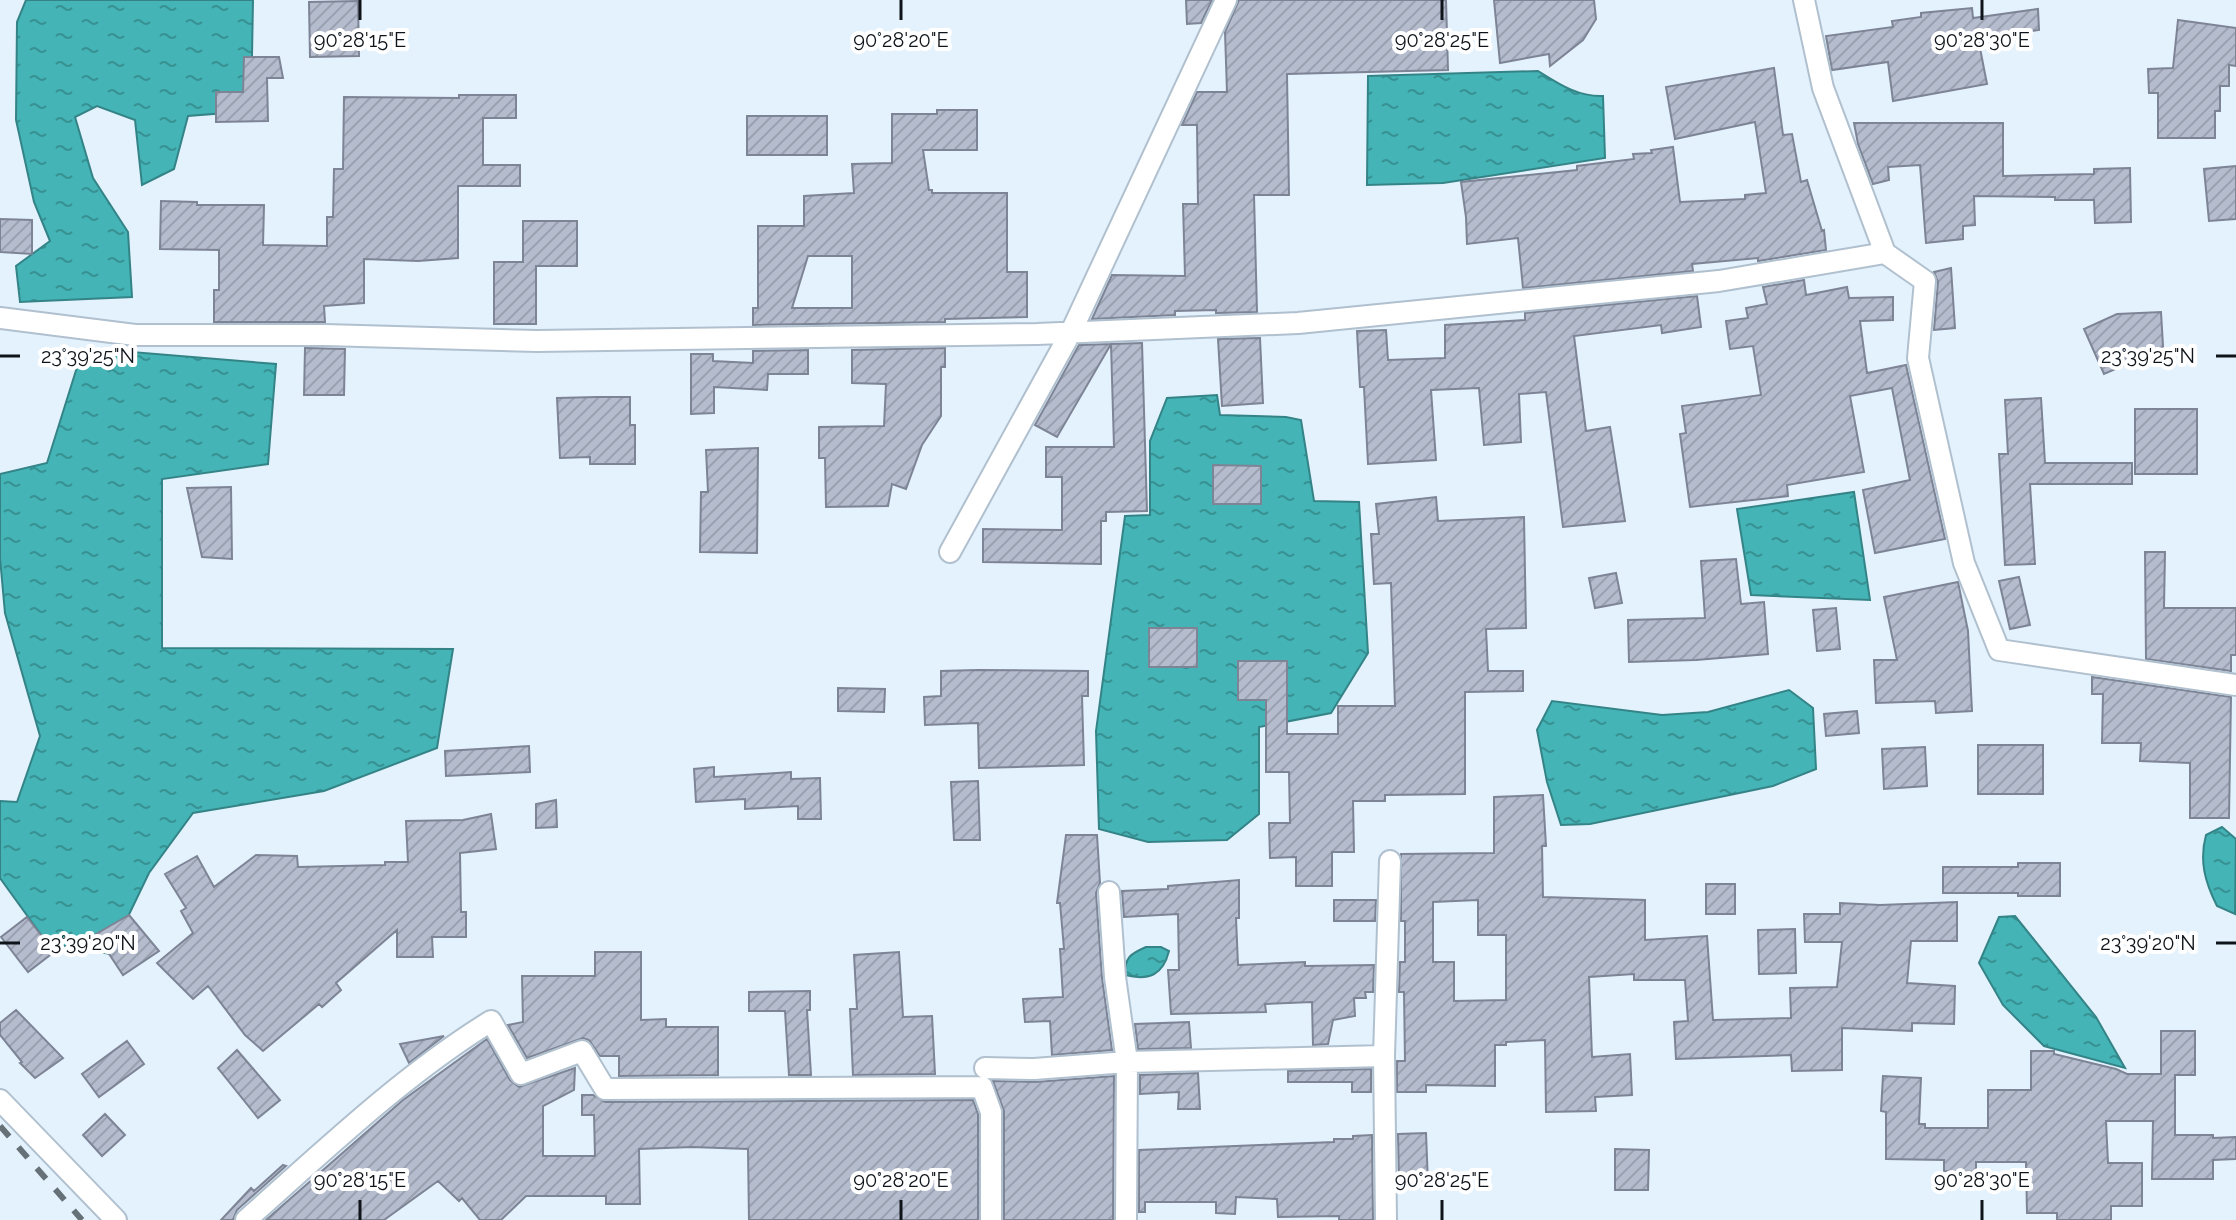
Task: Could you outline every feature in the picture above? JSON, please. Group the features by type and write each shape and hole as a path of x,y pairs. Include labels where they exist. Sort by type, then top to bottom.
{"street":[{"path":"950,552 1071,332 1226,0"},
{"path":"1804,0 1823,88 1885,253 1925,281 1918,358 1964,563 1999,650 2236,685"},
{"path":"0,318 135,335 325,335 537,341 835,339 1071,332 1329,320 1719,281 1885,253"},
{"path":"1386,1220 1384,1056 1390,861"},
{"path":"1109,892 1115,977 1127,1062 1126,1220"},
{"path":"246,1220 370,1112 464,1037 491,1021 521,1074 582,1051 605,1089 982,1087 991,1112 991,1220"},
{"path":"985,1068 1034,1069 1127,1062 1384,1056"},
{"path":"0,1100 116,1220"}],"water":[{"path":"26,0 253,0 251,111 188,116 174,169 142,185 135,120 97,106 75,117 93,178 128,232 132,297 20,302 16,266 50,241 34,202 16,120 17,22"},
{"path":"1538,71 1577,92 1603,96 1605,158 1443,183 1367,185 1368,76"},
{"path":"83,348 276,364 268,464 162,479 162,648 453,649 437,748 324,791 193,813 149,873 110,954 47,943 0,878 0,801 17,802 40,736 5,613 0,558 0,474 47,463"},
{"path":"1217,395 1220,415 1301,420 1314,501 1359,502 1368,653 1331,713 1259,727 1259,814 1227,840 1148,842 1099,829 1096,731 1125,516 1150,515 1150,441 1167,398"},
{"path":"1854,492 1870,600 1751,595 1737,509"},
{"path":"1789,690 1813,708 1816,769 1773,786 1590,824 1561,825 1547,782 1537,730 1552,701 1662,715 1708,712"},
{"path":"2222,827 2236,839 2235,914 2217,906 2204,871 2206,835"},
{"path":"2015,916 2096,1017 2125,1068 2044,1046 2003,1005 1979,963 1999,917"},
{"path":"1146,947 1161,947 1169,951 1163,966 1148,976 1125,975 1130,957"}],"building":[{"path":"1186,0 1212,0 1201,23 1187,24"},
{"path":"1239,0 1446,0 1448,70 1287,74 1289,195 1254,195 1257,312 1175,311 1175,315 1092,319 1112,275 1185,276 1183,204 1198,204 1197,125 1182,125 1197,92 1227,92 1225,32"},
{"path":"1494,0 1594,0 1596,19 1583,40 1550,66 1549,54 1500,63"},
{"path":"358,1 359,56 310,57 309,2"},
{"path":"1972,8 1973,18 2038,9 2039,30 1978,38 1987,84 1893,101 1888,62 1832,70 1826,36 1893,27 1892,21 1921,17 1921,13"},
{"path":"2178,20 2236,28 2236,66 2229,65 2229,86 2220,86 2220,111 2215,111 2215,138 2158,138 2158,93 2149,93 2148,69 2173,68"},
{"path":"244,57 279,57 283,78 267,78 268,121 216,122 216,92 243,92"},
{"path":"1774,68 1783,135 1792,134 1801,182 1807,180 1824,230 1826,250 1758,261 1758,258 1692,264 1693,271 1523,288 1518,238 1467,244 1461,182 1577,170 1577,166 1634,159 1633,154 1673,147 1680,202 1745,199 1745,195 1766,193 1755,122 1675,139 1666,87"},
{"path":"459,95 516,95 516,118 483,118 483,165 520,165 520,186 458,186 458,258 418,261 364,259 364,303 324,306 325,322 214,322 214,290 219,290 219,250 160,249 161,201 197,202 197,205 264,205 263,245 327,246 327,217 333,217 334,169 343,169 344,97 459,98"},
{"path":"937,110 977,110 977,150 923,150 929,190 932,193 1007,193 1007,272 1027,272 1027,317 945,319 945,322 753,325 753,308 758,308 758,226 804,226 804,196 854,193 852,164 892,163 892,114 937,114","holes":["808,256 852,256 852,308 792,308"]},
{"path":"747,116 827,116 827,155 747,155"},
{"path":"1854,123 2003,123 2003,176 2094,174 2094,169 2130,168 2131,222 2095,223 2094,200 1974,196 1975,225 1963,226 1963,239 1926,243 1920,165 1888,167 1889,180 1873,184 1858,144"},
{"path":"2236,166 2236,219 2209,221 2204,169"},
{"path":"0,219 32,220 32,254 0,252"},
{"path":"523,221 577,221 577,266 536,266 536,324 494,324 494,262 523,262"},
{"path":"1951,268 1955,328 1934,330 1938,282 1934,272"},
{"path":"1804,280 1806,295 1847,287 1849,298 1893,297 1893,320 1860,321 1867,373 1906,365 1945,539 1875,553 1863,490 1910,480 1892,388 1850,396 1864,472 1787,485 1788,496 1690,507 1680,434 1686,433 1682,406 1761,395 1753,346 1730,349 1726,321 1748,318 1746,308 1767,304 1763,287"},
{"path":"1697,296 1701,327 1662,333 1661,325 1574,336 1586,431 1610,427 1625,521 1563,527 1546,392 1519,394 1521,442 1484,445 1479,388 1431,390 1436,460 1368,464 1357,331 1386,330 1388,360 1445,358 1445,325 1525,320 1525,313"},
{"path":"2161,312 2164,363 2127,364 2104,374 2084,329 2117,314"},
{"path":"1260,338 1263,403 1222,406 1218,339"},
{"path":"1142,343 1147,511 1106,512 1106,521 1101,521 1101,564 983,562 983,529 1062,530 1062,477 1046,477 1046,447 1114,447 1111,344"},
{"path":"1111,344 1057,437 1035,425 1079,345"},
{"path":"305,348 345,349 344,395 304,395"},
{"path":"945,348 945,367 941,367 941,416 922,445 906,489 892,484 888,506 826,507 825,458 819,458 819,427 884,426 886,384 852,383 852,350"},
{"path":"808,350 808,374 768,374 767,390 714,387 714,413 691,414 691,354 713,354 713,361 753,363 753,351"},
{"path":"630,397 630,425 635,425 635,464 590,464 590,457 560,458 557,398"},
{"path":"2041,398 2045,463 2132,463 2132,484 2030,484 2035,564 2005,565 1999,454 2008,454 2005,400"},
{"path":"2135,409 2197,409 2197,474 2135,474"},
{"path":"758,448 757,553 700,552 701,492 708,492 706,450"},
{"path":"1213,465 1261,466 1261,504 1213,504"},
{"path":"231,487 232,559 202,557 187,488"},
{"path":"1436,497 1438,521 1524,517 1526,628 1486,629 1488,671 1523,671 1523,691 1465,692 1465,794 1385,795 1385,801 1353,801 1354,852 1332,852 1332,886 1296,886 1296,857 1270,858 1269,823 1290,823 1289,772 1266,772 1266,700 1238,700 1238,661 1287,661 1287,734 1338,734 1338,706 1395,706 1391,583 1374,584 1371,534 1379,534 1376,504"},
{"path":"2145,552 2165,552 2164,608 2236,608 2236,655 2231,655 2231,671 2146,659"},
{"path":"1736,559 1741,604 1764,602 1768,654 1629,662 1628,620 1705,618 1701,561"},
{"path":"1616,573 1622,603 1595,608 1589,578"},
{"path":"2019,577 2030,625 2010,629 1999,581"},
{"path":"1958,582 1968,631 1972,711 1936,713 1935,701 1876,703 1874,660 1897,660 1884,597"},
{"path":"1836,608 1840,649 1817,651 1813,610"},
{"path":"1149,628 1197,628 1197,667 1149,667"},
{"path":"941,671 1088,671 1088,696 1082,696 1084,765 979,768 978,723 925,725 924,697 941,696"},
{"path":"2092,677 2231,697 2229,818 2190,818 2190,763 2140,761 2141,743 2102,743 2103,694 2092,694"},
{"path":"838,688 885,689 884,712 838,711"},
{"path":"1857,711 1859,733 1826,736 1824,714"},
{"path":"1978,745 2043,745 2043,794 1978,794"},
{"path":"529,746 530,772 446,776 445,751"},
{"path":"1925,747 1927,786 1884,789 1882,749"},
{"path":"714,767 714,777 791,772 791,779 820,778 821,819 798,819 798,806 745,809 745,799 696,802 694,769"},
{"path":"978,781 980,840 954,840 951,782"},
{"path":"1543,795 1546,846 1542,846 1543,897 1645,900 1645,940 1707,936 1713,1020 1791,1018 1790,988 1837,987 1842,942 1805,942 1804,914 1840,914 1840,903 1957,902 1957,941 1911,941 1907,983 1955,986 1954,1024 1912,1023 1912,1031 1842,1028 1842,1070 1792,1071 1791,1055 1676,1059 1674,1022 1688,1021 1685,980 1634,980 1634,974 1589,977 1592,1057 1630,1054 1632,1095 1595,1097 1596,1111 1546,1112 1545,1040 1495,1045 1495,1086 1426,1085 1426,1092 1397,1092 1397,1061 1405,1061 1404,992 1399,992 1400,962 1405,962 1405,921 1401,921 1401,854 1494,853 1494,797","holes":["1478,900 1478,935 1506,935 1506,1000 1454,1001 1454,962 1433,962 1433,902"]},
{"path":"556,800 557,827 536,828 536,804"},
{"path":"491,814 496,849 460,853 461,912 466,912 466,937 432,937 433,957 397,957 397,930 336,983 341,990 322,1007 319,1004 263,1051 245,1035 208,986 193,999 157,963 193,933 181,911 186,908 165,874 197,856 214,887 256,855 297,856 298,867 408,862 406,821 463,820"},
{"path":"1066,835 1097,835 1100,883 1096,893 1102,978 1112,1050 1052,1055 1050,1021 1025,1022 1023,999 1063,997 1060,949 1064,949 1060,903 1057,903"},
{"path":"2018,863 2060,863 2060,896 1943,893 1943,867 2018,867"},
{"path":"1239,880 1239,918 1236,918 1238,965 1305,962 1305,966 1374,965 1373,992 1365,992 1366,998 1354,998 1355,1016 1333,1020 1328,1044 1313,1045 1312,1002 1265,1004 1266,1012 1171,1014 1168,970 1179,970 1178,914 1124,917 1122,891"},
{"path":"1706,884 1735,884 1735,914 1706,914"},
{"path":"1334,900 1376,900 1375,921 1334,921"},
{"path":"129,915 159,951 123,975 96,934"},
{"path":"27,917 54,952 28,972 1,937"},
{"path":"1795,929 1796,973 1759,974 1758,930"},
{"path":"595,952 641,952 641,1020 666,1019 666,1027 718,1027 718,1075 619,1076 619,1056 600,1056 589,1040 583,1038 527,1058 508,1025 523,1022 522,976 595,976"},
{"path":"899,952 903,1017 932,1016 935,1074 853,1075 850,1009 857,1009 854,955"},
{"path":"810,991 810,1010 807,1010 811,1075 789,1075 785,1011 749,1011 749,992"},
{"path":"16,1010 63,1058 35,1078 0,1035 0,1023"},
{"path":"1189,1022 1191,1048 1138,1049 1135,1024"},
{"path":"2161,1031 2195,1031 2195,1075 2175,1075 2175,1135 2236,1137 2236,1159 2213,1160 2213,1179 2152,1179 2153,1121 2106,1121 2108,1163 2142,1163 2142,1206 2111,1206 2111,1220 2057,1220 2057,1213 2027,1213 2026,1162 1976,1162 1976,1172 1944,1171 1944,1160 1886,1159 1886,1112 1881,1111 1883,1076 1921,1078 1919,1124 1925,1124 1925,1128 1988,1128 1988,1090 2031,1090 2031,1051 2054,1051 2054,1054 2127,1074 2161,1074"},
{"path":"444,1036 409,1063 400,1044"},
{"path":"487,1039 510,1080 519,1087 575,1068 574,1090 543,1106 543,1156 595,1156 594,1115 582,1115 582,1095 593,1095 605,1102 973,1100 978,1114 978,1220 749,1220 748,1149 692,1147 639,1149 640,1204 606,1204 606,1196 526,1196 501,1220 480,1220 462,1198 459,1201 438,1181 384,1220 266,1220 403,1100"},
{"path":"127,1041 144,1064 99,1097 82,1074"},
{"path":"237,1050 280,1100 258,1118 218,1068"},
{"path":"1371,1069 1371,1092 1352,1092 1352,1082 1288,1082 1288,1071"},
{"path":"1198,1073 1200,1109 1178,1109 1179,1092 1140,1094 1140,1075"},
{"path":"1114,1076 1113,1220 1004,1220 1004,1111 993,1081 1035,1082"},
{"path":"105,1114 125,1135 102,1156 83,1135"},
{"path":"1426,1133 1428,1183 1399,1183 1398,1134"},
{"path":"1372,1135 1373,1220 1339,1220 1339,1216 1278,1217 1277,1199 1236,1197 1235,1214 1216,1213 1216,1202 1145,1202 1145,1212 1139,1212 1139,1150 1334,1142 1334,1139"},
{"path":"1615,1149 1649,1150 1648,1190 1615,1190"},
{"path":"283,1165 286,1166 237,1210 233,1220 221,1220 251,1188 254,1191"}],"railway":[{"path":"0,1126 82,1220"}]}
